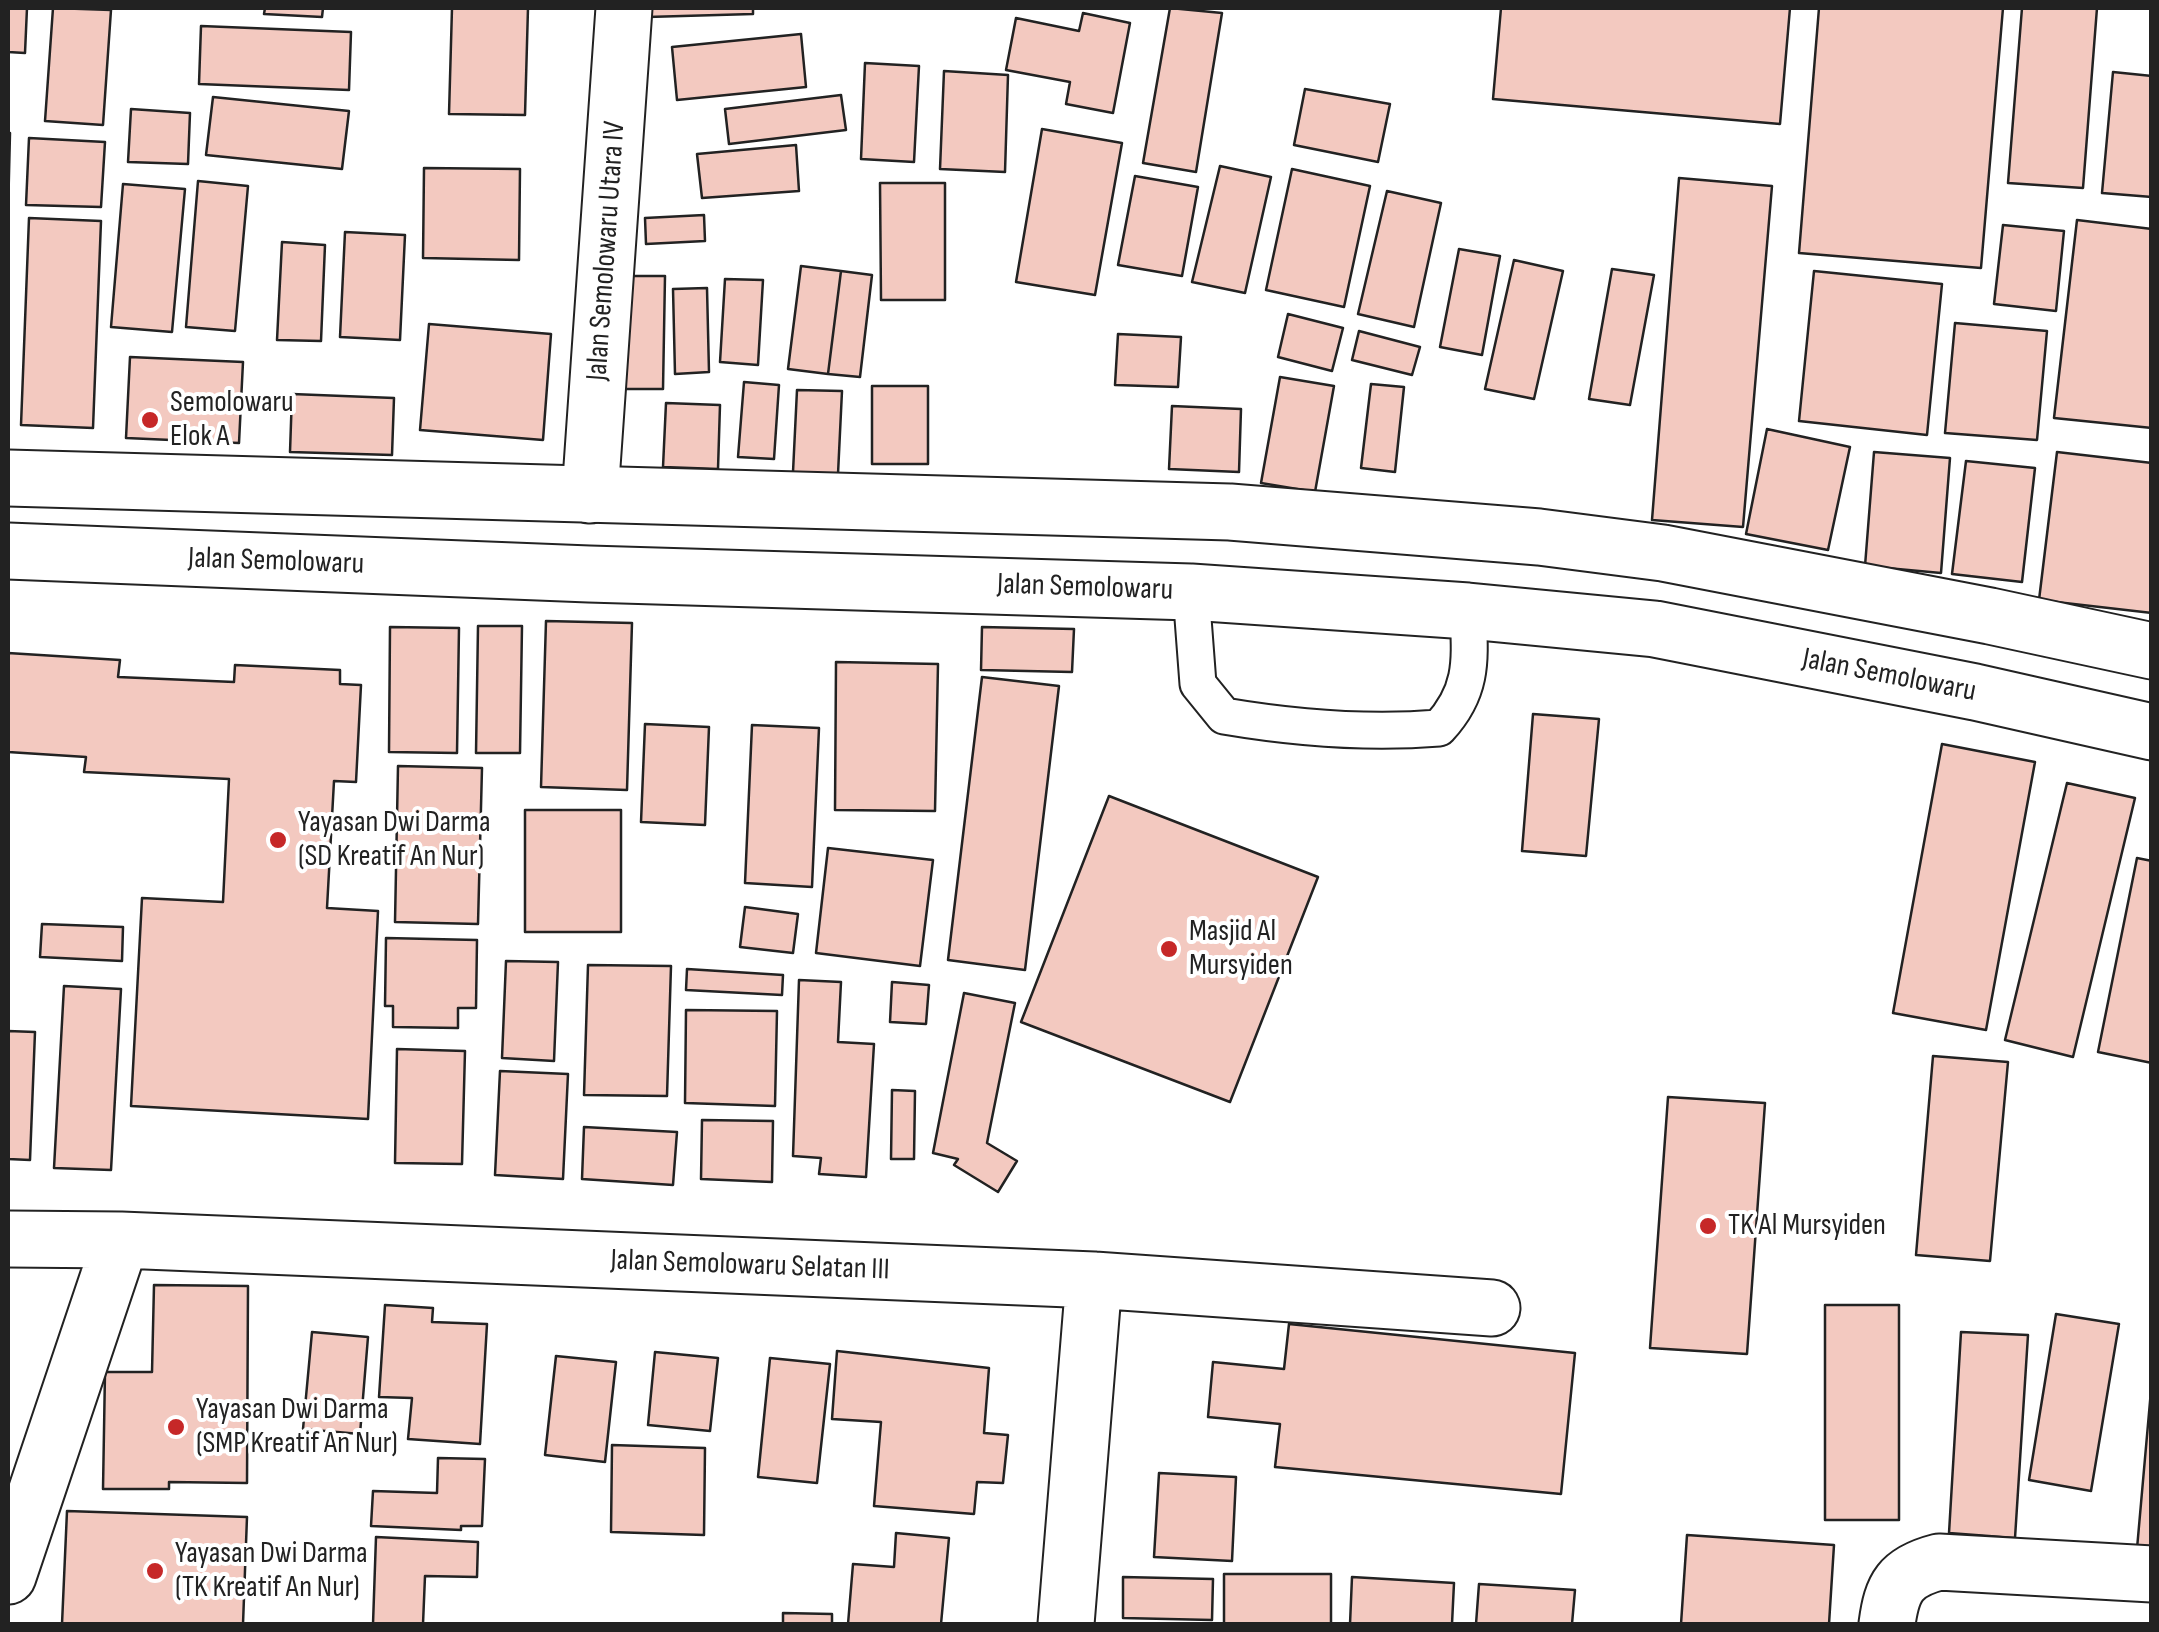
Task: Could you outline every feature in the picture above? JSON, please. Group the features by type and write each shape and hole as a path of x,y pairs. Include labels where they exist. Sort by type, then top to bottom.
{"main road":[{"name":"Jalan Semolowaru Utara IV","path":"590,494 624,8"},
{"path":"8,478 1230,512 1663,552 2152,652"},
{"name":"Jalan Semolowaru","path":"8,551 1191,592 1468,610 1655,630 1975,692 2152,732"},
{"path":"1655,630 1663,552"},
{"name":"Jalan Semolowaru Selatan III","path":"8,1238 1094,1280 1492,1308"},
{"path":"8,1576 121,1240"},
{"path":"1066,1624 1094,1280"},
{"path":"1887,1624 1891,1595 1898,1584 1908,1574 1932,1564 1950,1561 2152,1574"}],"lane":[{"path":"1191,592 1198,684 1224,716 1294,728 1439,728 1456,709 1468,679 1468,610"}],"building":[{"path":"8,8 27,8 25,53 8,52"},
{"path":"53,8 111,10 103,125 45,121"},
{"path":"265,8 323,8 322,17 264,14"},
{"path":"452,8 528,8 525,115 449,114"},
{"path":"647,8 753,8 753,14 647,17"},
{"path":"1170,8 1222,13 1196,172 1143,163"},
{"path":"1501,8 1790,8 1780,124 1493,99"},
{"path":"1819,8 2003,8 1981,268 1799,253"},
{"path":"2022,8 2097,8 2083,188 2008,183"},
{"path":"1083,13 1130,23 1113,113 1066,104 1070,82 1006,70 1016,18 1079,31"},
{"path":"201,26 351,32 349,90 199,84"},
{"path":"801,34 806,87 677,100 672,47"},
{"path":"865,63 919,66 914,162 861,159"},
{"path":"944,71 1008,75 1005,172 940,169"},
{"path":"2113,72 2152,76 2152,197 2102,193"},
{"path":"1305,89 1390,104 1378,162 1294,145"},
{"path":"841,95 846,130 729,144 725,109"},
{"path":"213,97 349,111 342,169 206,155"},
{"path":"131,109 190,113 188,164 128,162"},
{"path":"1042,129 1122,143 1095,295 1016,282"},
{"path":"8,133 10,133 8,215"},
{"path":"29,138 105,142 101,207 26,205"},
{"path":"796,145 799,191 702,198 697,154"},
{"path":"1220,166 1271,177 1245,293 1192,282"},
{"path":"424,168 520,169 519,260 423,258"},
{"path":"1292,169 1370,186 1344,307 1266,290"},
{"path":"1135,176 1198,187 1182,276 1118,265"},
{"path":"1679,178 1772,186 1743,527 1652,520"},
{"path":"198,181 248,186 235,331 186,327"},
{"path":"880,183 945,183 945,300 881,300"},
{"path":"123,184 185,189 172,332 111,327"},
{"path":"1387,191 1441,203 1414,327 1358,314"},
{"path":"704,215 705,241 646,244 645,218"},
{"path":"29,218 101,221 93,428 21,425"},
{"path":"2077,220 2152,229 2152,428 2054,418"},
{"path":"2003,225 2064,231 2056,311 1994,304"},
{"path":"345,232 405,235 400,340 340,337"},
{"path":"282,242 325,245 321,341 277,340"},
{"path":"1459,249 1500,256 1482,355 1440,347"},
{"path":"1514,260 1563,271 1534,399 1485,389"},
{"path":"801,266 841,271 828,374 788,369"},
{"path":"1612,269 1654,275 1630,405 1589,399"},
{"path":"841,271 872,275 860,377 828,374"},
{"path":"1814,271 1942,284 1927,435 1799,421"},
{"path":"622,276 665,276 663,389 621,389"},
{"path":"725,279 763,280 758,365 720,362"},
{"path":"707,288 709,372 675,374 673,289"},
{"path":"1288,314 1343,328 1332,371 1278,357"},
{"path":"1955,323 2047,331 2037,440 1945,433"},
{"path":"429,324 551,334 543,440 420,430"},
{"path":"1359,331 1420,347 1412,375 1352,360"},
{"path":"1118,334 1181,337 1178,387 1115,385"},
{"path":"130,357 243,362 239,443 126,438"},
{"path":"1280,377 1334,386 1315,492 1261,483"},
{"path":"744,382 779,385 774,459 738,457"},
{"path":"1371,384 1404,387 1395,472 1361,468"},
{"path":"872,386 928,386 928,464 872,464"},
{"path":"797,390 842,391 838,474 793,472"},
{"path":"292,394 394,398 392,455 290,452"},
{"path":"666,403 720,405 718,469 663,467"},
{"path":"1172,406 1241,409 1239,472 1169,469"},
{"path":"1767,429 1850,447 1828,550 1746,534"},
{"path":"1874,452 1950,458 1941,573 1865,566"},
{"path":"2057,452 2152,463 2152,613 2039,600"},
{"path":"1966,461 2035,468 2022,582 1952,574"},
{"path":"546,621 632,623 627,790 541,787"},
{"path":"478,626 522,626 520,753 476,753"},
{"path":"390,627 459,628 457,753 389,752"},
{"path":"982,627 1074,629 1072,672 981,670"},
{"name":"Yayasan Dwi Darma (SD Kreatif An Nur)","path":"8,653 120,660 118,677 234,682 235,665 340,670 340,684 361,685 356,782 334,781 327,908 378,911 368,1119 131,1106 142,898 223,902 229,779 84,772 86,757 8,752"},
{"path":"836,662 938,664 935,811 835,810"},
{"path":"982,677 1059,686 1025,970 948,960"},
{"path":"1533,714 1599,719 1586,856 1522,851"},
{"path":"645,724 709,727 705,825 641,822"},
{"path":"752,725 819,728 812,887 745,883"},
{"path":"1942,744 2035,762 1986,1030 1893,1013"},
{"path":"398,766 482,768 478,924 395,922"},
{"path":"2067,783 2135,798 2073,1057 2005,1040"},
{"name":"Masjid Al Mursyiden","path":"1109,796 1318,877 1230,1102 1021,1022"},
{"path":"525,810 621,810 621,932 525,932"},
{"path":"828,848 933,860 920,966 816,953"},
{"path":"2137,858 2152,861 2152,1063 2098,1052"},
{"path":"745,907 798,914 793,953 740,947"},
{"path":"42,924 123,927 122,961 40,957"},
{"path":"386,938 477,940 476,1008 458,1008 458,1028 393,1027 393,1006 385,1006"},
{"path":"506,961 558,962 554,1061 502,1058"},
{"path":"588,965 671,966 667,1096 584,1095"},
{"path":"687,969 783,975 782,995 686,990"},
{"path":"799,980 841,982 838,1042 874,1044 866,1177 819,1174 821,1158 793,1156"},
{"path":"892,982 929,985 926,1024 890,1022"},
{"path":"64,986 121,989 111,1170 54,1168"},
{"path":"964,993 1015,1003 987,1143 1017,1161 998,1192 954,1165 958,1159 933,1153"},
{"path":"686,1010 777,1011 775,1106 685,1103"},
{"path":"8,1031 35,1032 30,1160 8,1159"},
{"path":"397,1049 465,1051 462,1164 395,1163"},
{"path":"1933,1056 2008,1062 1990,1261 1916,1255"},
{"path":"500,1071 568,1074 563,1179 495,1175"},
{"path":"892,1090 915,1091 914,1159 891,1159"},
{"name":"TK Al Mursyiden","path":"1668,1097 1765,1103 1747,1354 1650,1348"},
{"path":"702,1120 773,1121 772,1182 701,1179"},
{"path":"584,1127 677,1132 673,1185 582,1179"},
{"name":"Yayasan Dwi Darma (SMP Kreatif An Nur)","path":"154,1285 248,1286 247,1483 169,1482 169,1489 103,1489 105,1372 152,1372"},
{"path":"385,1305 433,1308 432,1322 487,1324 480,1444 408,1439 412,1398 379,1397"},
{"path":"1825,1305 1899,1305 1899,1520 1825,1520"},
{"path":"2056,1314 2119,1324 2091,1491 2029,1480"},
{"path":"1289,1324 1575,1353 1561,1494 1275,1467 1280,1424 1208,1417 1213,1362 1284,1369"},
{"path":"312,1332 368,1337 360,1434 303,1429"},
{"path":"1961,1332 2028,1335 2015,1538 1949,1533"},
{"path":"837,1351 989,1368 984,1433 1008,1435 1003,1483 977,1482 974,1514 874,1506 881,1422 832,1419"},
{"path":"655,1352 718,1358 710,1431 648,1425"},
{"path":"556,1356 616,1362 605,1462 545,1455"},
{"path":"770,1358 830,1364 817,1483 758,1477"},
{"path":"2152,1379 2152,1561 2136,1560"},
{"path":"612,1445 705,1448 704,1535 611,1532"},
{"path":"438,1458 485,1459 482,1526 461,1526 461,1530 371,1526 373,1491 437,1493"},
{"path":"1159,1473 1236,1477 1232,1561 1154,1557"},
{"name":"Yayasan Dwi Darma (TK Kreatif An Nur)","path":"67,1511 247,1517 243,1624 62,1624"},
{"path":"896,1533 949,1538 941,1624 848,1624 853,1564 894,1567"},
{"path":"1687,1535 1834,1545 1829,1624 1681,1624"},
{"path":"376,1537 478,1542 477,1577 425,1576 423,1624 373,1624"},
{"path":"1224,1574 1331,1574 1331,1624 1224,1624"},
{"path":"1123,1577 1213,1579 1212,1620 1123,1618"},
{"path":"1352,1577 1454,1583 1452,1624 1350,1624"},
{"path":"1479,1584 1575,1590 1572,1624 1476,1624"},
{"path":"783,1613 832,1614 832,1624 783,1624"}],"place":[{"name":"Semolowaru Elok A","path":"150,420"},
{"name":"Yayasan Dwi Darma (SD Kreatif An Nur)","path":"278,840"},
{"name":"Masjid Al Mursyiden","path":"1169,949"},
{"name":"TK Al Mursyiden","path":"1708,1226"},
{"name":"Yayasan Dwi Darma (SMP Kreatif An Nur)","path":"176,1427"},
{"name":"Yayasan Dwi Darma (TK Kreatif An Nur)","path":"155,1571"}]}
